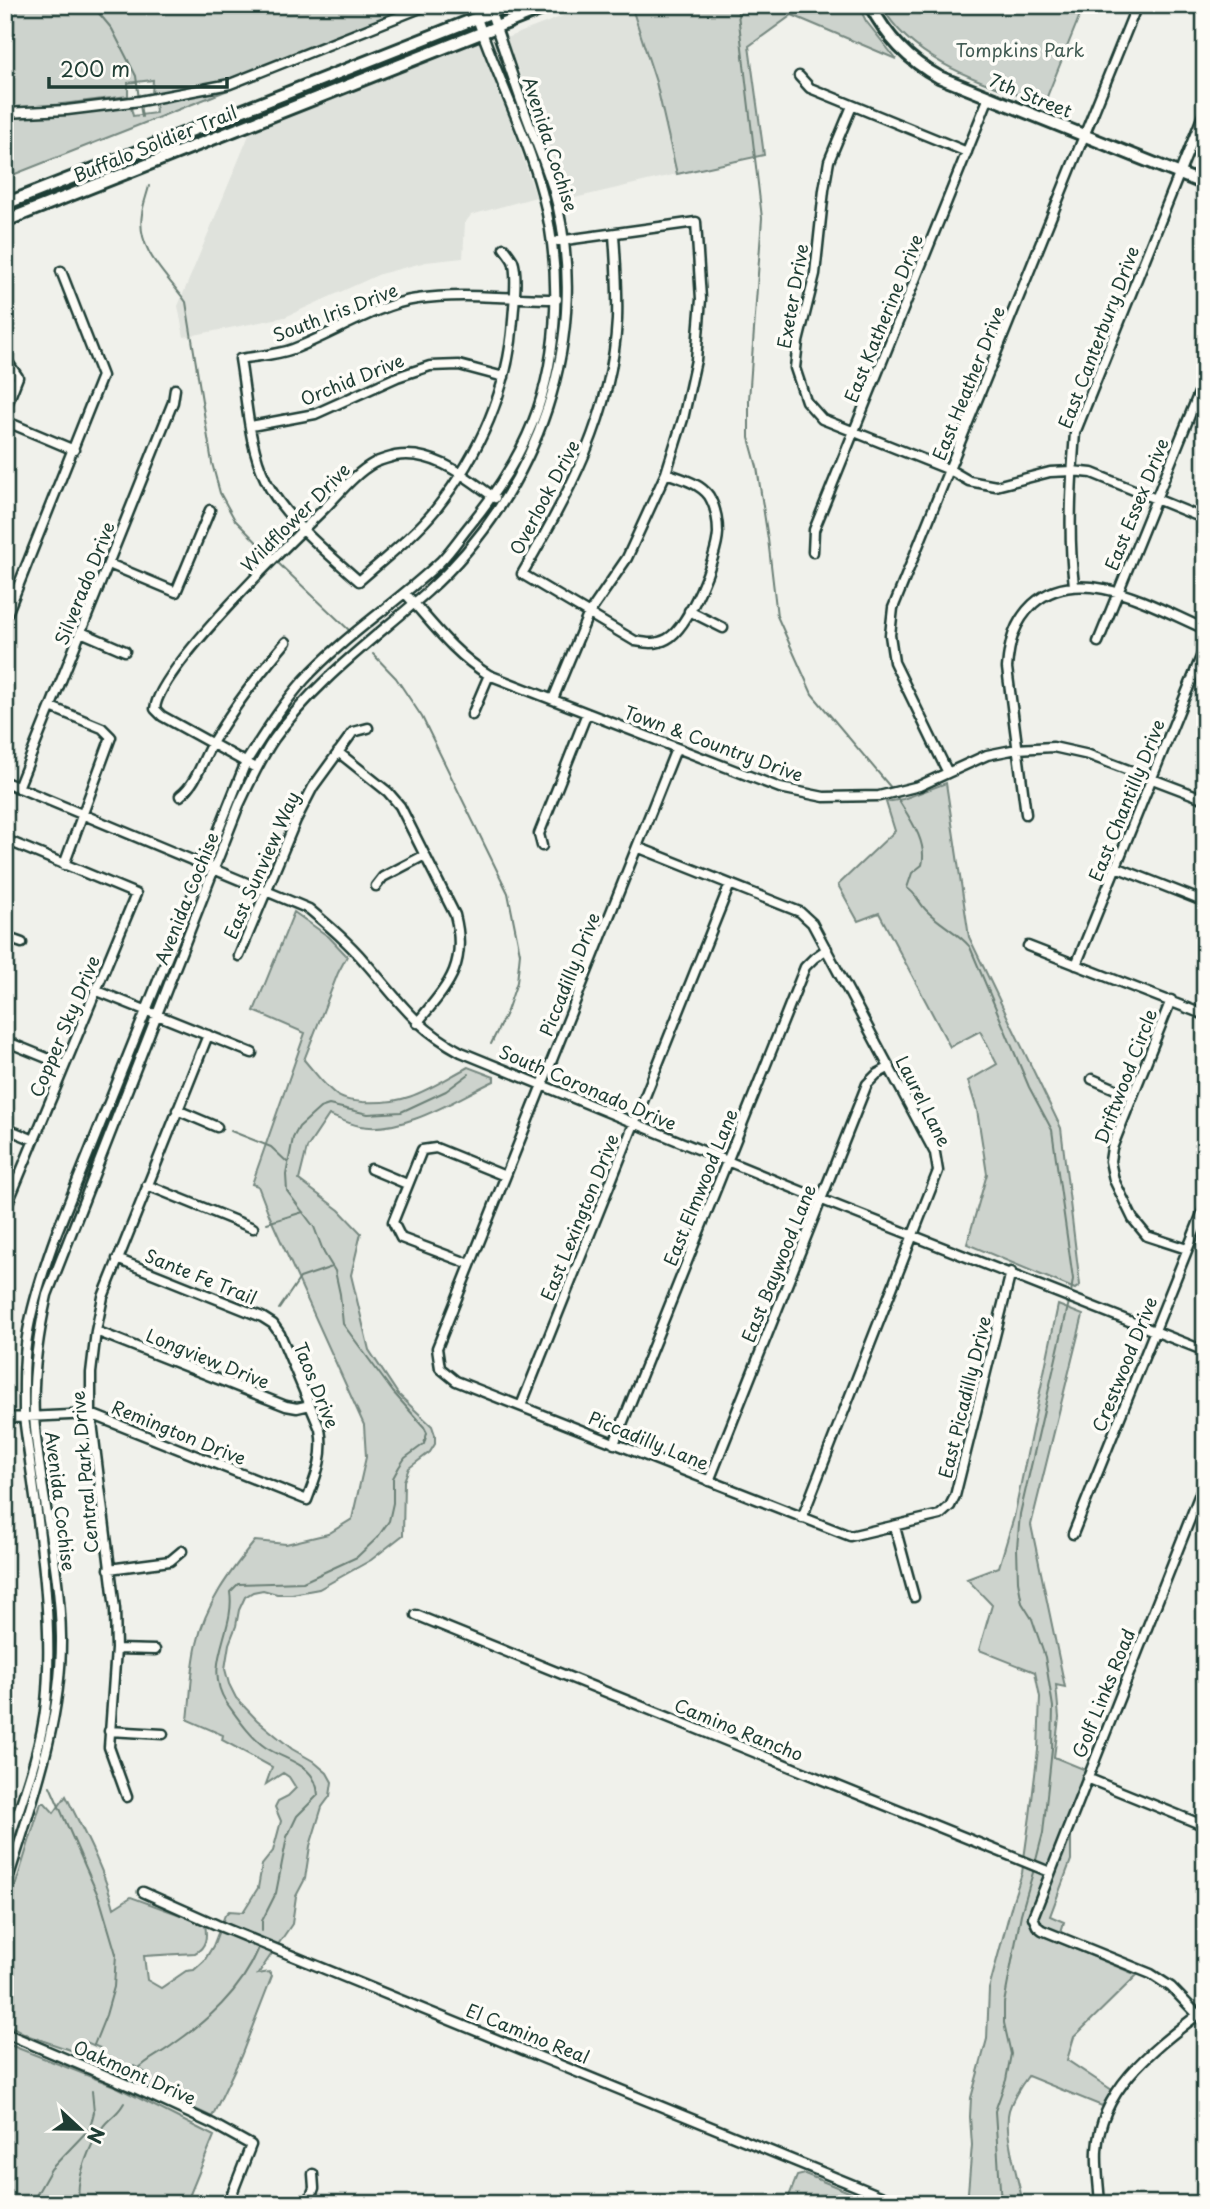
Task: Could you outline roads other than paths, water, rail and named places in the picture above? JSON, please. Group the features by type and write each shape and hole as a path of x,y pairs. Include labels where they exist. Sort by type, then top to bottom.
{"main road":[{"name":"Buffalo Soldier Trail","path":"5,204 510,5"},
{"name":"Buffalo Soldier Trail","path":"5,222 552,5"},
{"name":"7th Street","path":"870,5 878,21 900,50 918,65 989,97 1205,184"}],"street":[{"path":"5,113 67,110 230,85 428,5"},
{"name":"East Heather Drive","path":"948,772 894,662 890,635 893,608 1137,5"},
{"name":"Avenida Cochise","path":"5,1889 56,1708 61,1637 34,1417 38,1337 47,1295 156,1014 256,768 274,739 307,698 467,552 503,504 523,470 558,378 567,299 563,240 553,189 491,13"},
{"name":"Avenida Cochise","path":"5,1852 46,1706 50,1640 24,1418 27,1333 39,1282 145,1010 246,762 305,679 442,560 494,496 534,421 552,337 555,299 552,242 528,145 477,18"},
{"path":"799,76 810,88 967,152"},
{"name":"East Katherine Drive","path":"813,552 814,530 989,97"},
{"name":"Exeter Drive","path":"852,106 829,161 815,274 798,342 795,368 806,401 822,419 950,470 969,481 996,486 1050,472 1092,473 1205,519"},
{"name":"East Canterbury Drive","path":"1074,585 1070,555 1075,433 1205,110"},
{"path":"552,242 696,222 701,299 696,360 684,419 666,473 627,558 588,615 552,699"},
{"name":"Overlook Drive","path":"588,615 522,574 576,476 595,434 604,402 617,321 614,234"},
{"path":"251,426 257,458 267,483 304,529 359,581 435,510 461,474 486,428 504,377 512,341 513,262 504,248"},
{"path":"5,619 102,376 61,271"},
{"name":"South Iris Drive","path":"251,426 240,359 291,350 372,314 415,299 453,296 567,299"},
{"path":"5,358 18,376 5,410"},
{"name":"Orchid Drive","path":"251,426 316,414 397,377 430,366 458,365 504,377"},
{"name":"East Essex Drive","path":"1098,642 1205,378"},
{"name":"Silverado Drive","path":"18,788 173,402 175,388"},
{"path":"1194,406 1205,411"},
{"path":"5,421 74,450"},
{"name":"Wildflower Drive","path":"212,743 162,716 155,709 156,701 207,630 360,473 374,463 415,455 438,460 503,504"},
{"path":"588,615 635,641 655,643 676,632 689,611 711,565 718,532 716,513 709,496 700,487 666,473"},
{"path":"109,564 176,592 210,510"},
{"path":"1026,814 1007,668 1009,645 1023,614 1036,601 1054,590 1074,585 1118,592 1205,629"},
{"name":"Town & Country Drive","path":"405,593 454,649 469,663 489,675 780,788 824,797 879,796 919,786 987,755 1017,749 1053,747 1077,752 1205,799"},
{"path":"689,611 723,628"},
{"path":"81,632 125,651"},
{"path":"180,796 191,788 212,743 246,690 286,642"},
{"name":"East Chantilly Drive","path":"1076,965 1205,647"},
{"path":"472,715 489,675"},
{"path":"5,844 11,842 64,865 111,737 102,728 51,707"},
{"path":"542,846 539,834 587,713"},
{"name":"East Sunview Way","path":"239,956 313,787 353,732 368,728"},
{"path":"212,743 256,768"},
{"name":"Piccadilly Drive","path":"440,1368 437,1348 676,749"},
{"path":"338,752 388,792 400,806 455,915 460,948 458,963 445,989 417,1023"},
{"name":"South Coronado Drive","path":"5,782 309,909 339,934 417,1023 461,1052 727,1162 1011,1272 1205,1351"},
{"name":"Laurel Lane","path":"637,847 800,912 812,923 935,1153 938,1171 802,1518"},
{"path":"376,886 383,877 425,855"},
{"name":"Copper Sky Drive","path":"5,1210 136,894 64,865"},
{"path":"1116,867 1205,902"},
{"name":"East Lexington Drive","path":"521,1406 730,884"},
{"path":"5,937 22,943"},
{"path":"1028,946 1171,1000 1205,1016"},
{"name":"East Elmwood Lane","path":"614,1444 805,967 827,949"},
{"path":"95,990 251,1053"},
{"name":"Driftwood Circle","path":"1171,1000 1112,1148 1110,1161 1114,1180 1133,1219 1147,1236 1187,1249"},
{"name":"Central Park Drive","path":"127,1797 109,1747 116,1609 91,1414 91,1373 103,1297 208,1035"},
{"path":"5,1041 64,1065"},
{"name":"East Baywood Lane","path":"709,1481 867,1084 890,1067"},
{"path":"1092,1079 1132,1096"},
{"path":"177,1110 218,1126"},
{"path":"5,1128 34,1140"},
{"path":"470,1264 401,1238 393,1222 407,1184 422,1150 436,1148 505,1176"},
{"path":"371,1169 407,1184"},
{"path":"147,1185 253,1228"},
{"name":"Crestwood Drive","path":"1073,1534 1205,1206"},
{"name":"Sante Fe Trail","path":"117,1259 273,1324"},
{"name":"East Picadilly Drive","path":"850,1536 940,1515 950,1506 955,1496 1011,1272"},
{"name":"Taos Drive","path":"273,1324 280,1334 320,1429 323,1445 321,1460 307,1500"},
{"name":"Longview Drive","path":"96,1331 285,1406 297,1408 310,1405"},
{"name":"Piccadilly Lane","path":"440,1368 456,1381 850,1536"},
{"name":"Remington Drive","path":"5,1419 91,1414 307,1500"},
{"name":"Golf Links Road","path":"1201,2012 1151,1973 1042,1930 1033,1917 1205,1482"},
{"path":"895,1527 914,1597"},
{"path":"109,1569 170,1561 181,1551"},
{"name":"Camino Rancho","path":"416,1615 1050,1872"},
{"path":"116,1649 155,1650"},
{"path":"109,1731 163,1734"},
{"path":"1087,1778 1205,1826"},
{"name":"El Camino Real","path":"143,1892 217,1925 900,2204"},
{"path":"1100,2204 1098,2140 1114,2093 1132,2073 1201,2012"},
{"name":"Oakmont Drive","path":"5,2033 146,2093 251,2145 228,2204"},
{"path":"308,2204 314,2188 313,2174"}],"waterway":[{"path":"92,5 112,29 136,76 139,99"},
{"path":"737,5 762,218 749,400 749,438 757,467 777,616 812,694 892,789"},
{"path":"140,105 142,117"},
{"path":"149,186 141,227 148,251 186,302 212,463 220,493 235,520 272,558"},
{"path":"276,561 350,631"},
{"path":"373,654 396,678 422,717 508,893 520,953 517,982 491,1044"},
{"path":"896,796 916,829 922,847 922,865 912,873 907,888 931,915 970,947 1029,1087 1052,1130 1073,1279 1071,1293"},
{"path":"262,1931 262,1921 276,1893 287,1837 297,1816 318,1795 312,1776 254,1738 226,1702 217,1674 229,1620 230,1592 238,1584 303,1582 357,1557 377,1538 389,1521 393,1503 393,1478 405,1458 424,1444 427,1433 343,1324 335,1271 324,1253 314,1227 287,1191 286,1175 293,1138 299,1127 320,1108 329,1105 368,1114 401,1112 446,1091 469,1074"},
{"path":"231,1131 271,1147 287,1162"},
{"path":"267,1223 303,1212"},
{"path":"279,1309 300,1278 332,1267"},
{"path":"1035,1864 1043,1833 1052,1749 1053,1707 1045,1657 1032,1619 1022,1603 1017,1548 1020,1514 1069,1302"},
{"path":"5,1742 16,1748"},
{"path":"50,1786 100,1900 116,1954 114,1987 94,2045"},
{"path":"1001,2204 995,2111 1006,2080 1011,2054 1004,2023 1004,2003 1021,1914 1034,1869"},
{"path":"136,2071 222,2004 242,1979 258,1950"},
{"path":"38,2204 34,2199 51,2169 90,2128 94,2112 92,2091"},
{"path":"80,2204 79,2184 91,2147 104,2126 124,2103"}],"park label":[{"name":"Tompkins Park","path":"1020,49"}]}
